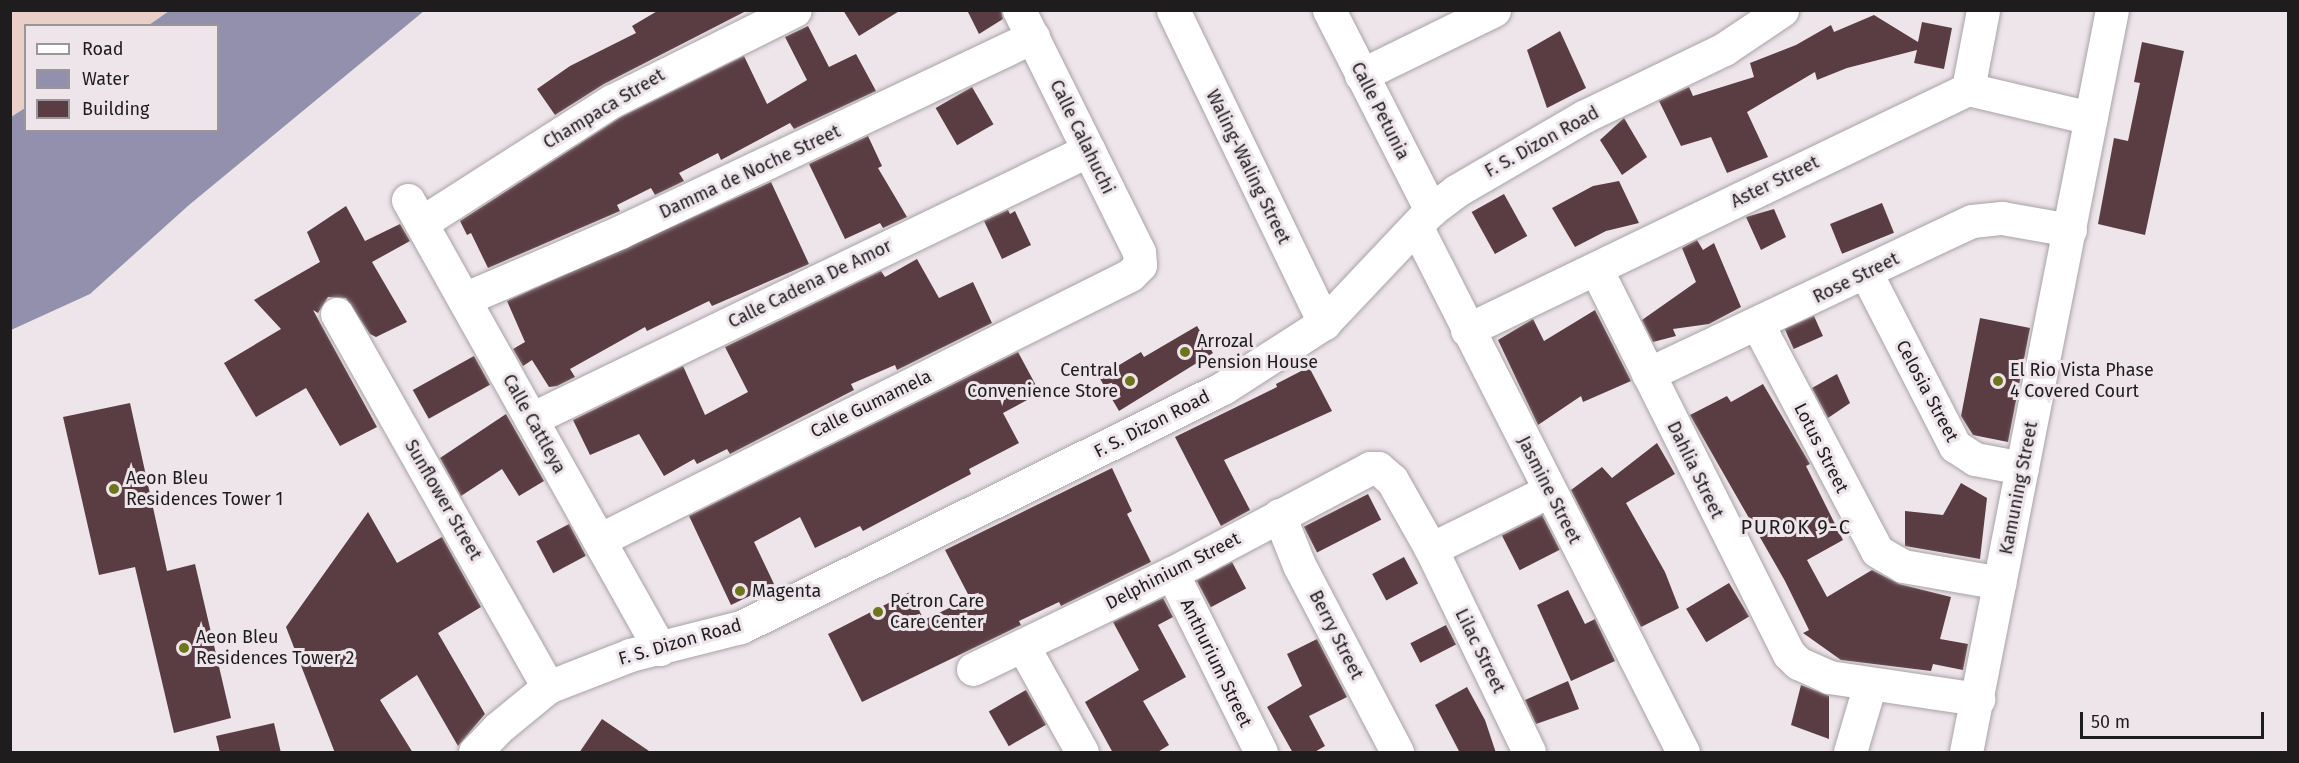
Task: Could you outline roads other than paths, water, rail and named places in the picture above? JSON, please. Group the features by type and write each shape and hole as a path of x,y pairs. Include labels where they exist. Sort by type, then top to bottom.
{"street":[{"name":"Waling-Waling Street","path":"1173,10 1324,323"},
{"name":"Calle Petunia","path":"1329,10 1361,75 1423,218"},
{"path":"1361,75 1494,10"},
{"name":"F. S. Dizon Road","path":"475,753 498,728 548,687 589,668 741,627 836,582 1223,388 1280,355 1324,323 1351,299 1423,218 1494,168 1583,117 1724,49 1782,10"},
{"name":"Kamuning Street","path":"1966,753 2112,10"},
{"path":"1977,12 1968,89 2091,118"},
{"name":"Champaca Street","path":"415,211 612,101 778,14"},
{"name":"Calle Calahuchi","path":"1026,24 1139,252 1140,265"},
{"name":"Damma de Noche Street","path":"464,299 630,228 1026,24"},
{"name":"Aster Street","path":"1467,330 1968,89"},
{"name":"Calle Cadena De Amor","path":"531,419 1089,150"},
{"name":"Calle Cattleya","path":"415,211 660,649"},
{"name":"Jasmine Street","path":"1423,218 1467,330 1683,753"},
{"name":"Rose Street","path":"1648,374 1986,218 2070,230"},
{"name":"Calle Gumamela","path":"599,540 1130,275 1140,265"},
{"name":"Dahlia Street","path":"1596,269 1779,640 1798,663 1810,670 1870,684 1978,699"},
{"name":"Celosia Street","path":"1866,273 1955,446 1976,459 2022,468"},
{"name":"Sunflower Street","path":"337,314 548,687"},
{"name":"Lotus Street","path":"1758,325 1877,551 1903,566 2000,584"},
{"name":"Delphinium Street","path":"974,669 1172,573 1370,468"},
{"name":"Lilac Street","path":"1370,468 1385,471 1431,549 1529,753"},
{"path":"1431,549 1549,491"},
{"name":"Berry Street","path":"1279,515 1299,565 1397,753"},
{"name":"Anthurium Street","path":"1172,573 1261,753"},
{"path":"1023,646 1082,753"},
{"path":"1850,753 1870,684"}],"water":[{"path":"169,11 424,11 189,205 90,294 11,330 11,117 24,109 24,132 219,132 219,24 150,24"}],"place":[{"name":"Arrozal Pension House","path":"1185,352"},
{"name":"Central Convenience Store","path":"1130,381"},
{"name":"El Rio Vista Phase 4 Covered Court","path":"1998,381"},
{"name":"Aeon Bleu Residences Tower 1","path":"114,489"},
{"name":"Magenta","path":"740,591"},
{"name":"Petron Care Care Center","path":"878,612"},
{"name":"Aeon Bleu Residences Tower 2","path":"184,648"}],"district":[{"name":"PUROK 9-C","path":"1796,527"}]}
